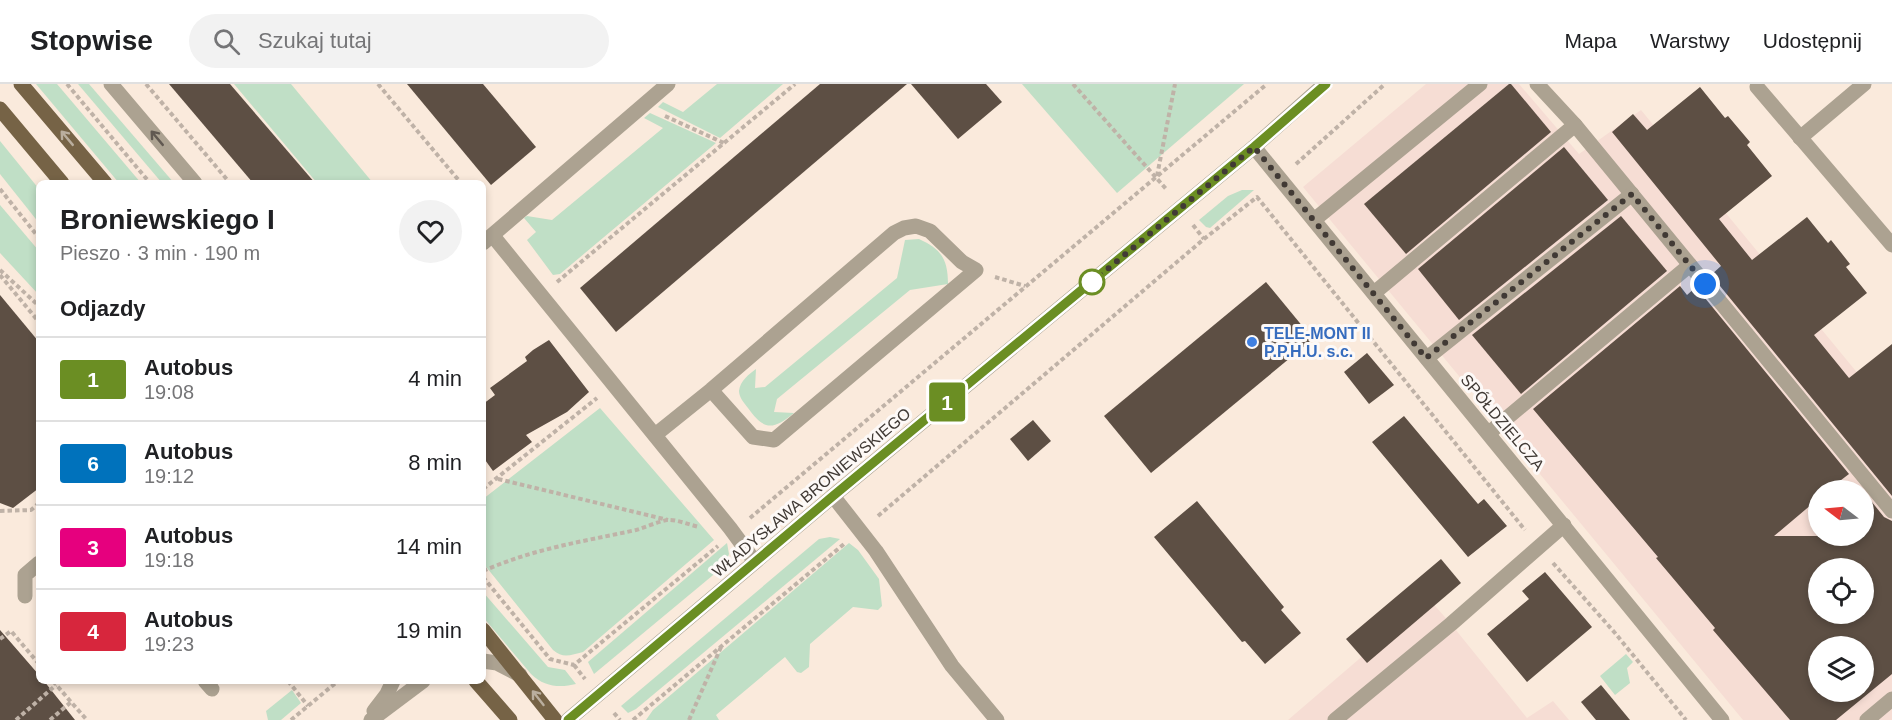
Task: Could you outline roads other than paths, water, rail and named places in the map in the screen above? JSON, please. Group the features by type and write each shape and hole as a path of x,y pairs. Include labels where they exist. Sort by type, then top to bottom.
{"main road":[{"path":"21,84 102,180"},
{"path":"0,109 59,180"},
{"path":"486,634 555,720"},
{"path":"479,684 510,720"}],"street":[{"path":"111,84 192,180"},
{"path":"668,84 488,239 655,435 755,561"},
{"name":"WŁADYSŁAWA BRONIEWSKIEGO","path":"568,720 755,561 1254,147 1326,84"},
{"path":"1314,220 1480,84"},
{"path":"1537,84 1575,125 1892,511"},
{"path":"1800,138 1864,84"},
{"path":"1757,87 1892,245"},
{"path":"1374,293 1575,125"},
{"name":"SPÓŁDZIELCZA","path":"1254,147 1722,720"},
{"path":"1426,358 1632,194"},
{"path":"655,435 894,233 916,226 930,231 962,262 976,270 774,440 753,438 711,390"},
{"path":"1489,433 1690,265"},
{"path":"833,496 876,551 952,666 996,720"},
{"path":"1335,720 1451,624 1564,525"},
{"path":"25,596 25,575 36,566"},
{"path":"486,661 497,663 520,675"},
{"path":"369,720 392,684"},
{"path":"369,720 419,684"},
{"path":"1867,720 1892,699"}],"place":[{"name":"TELE-MONT II P.P.H.U. s.c.","path":"1252,342"}]}
